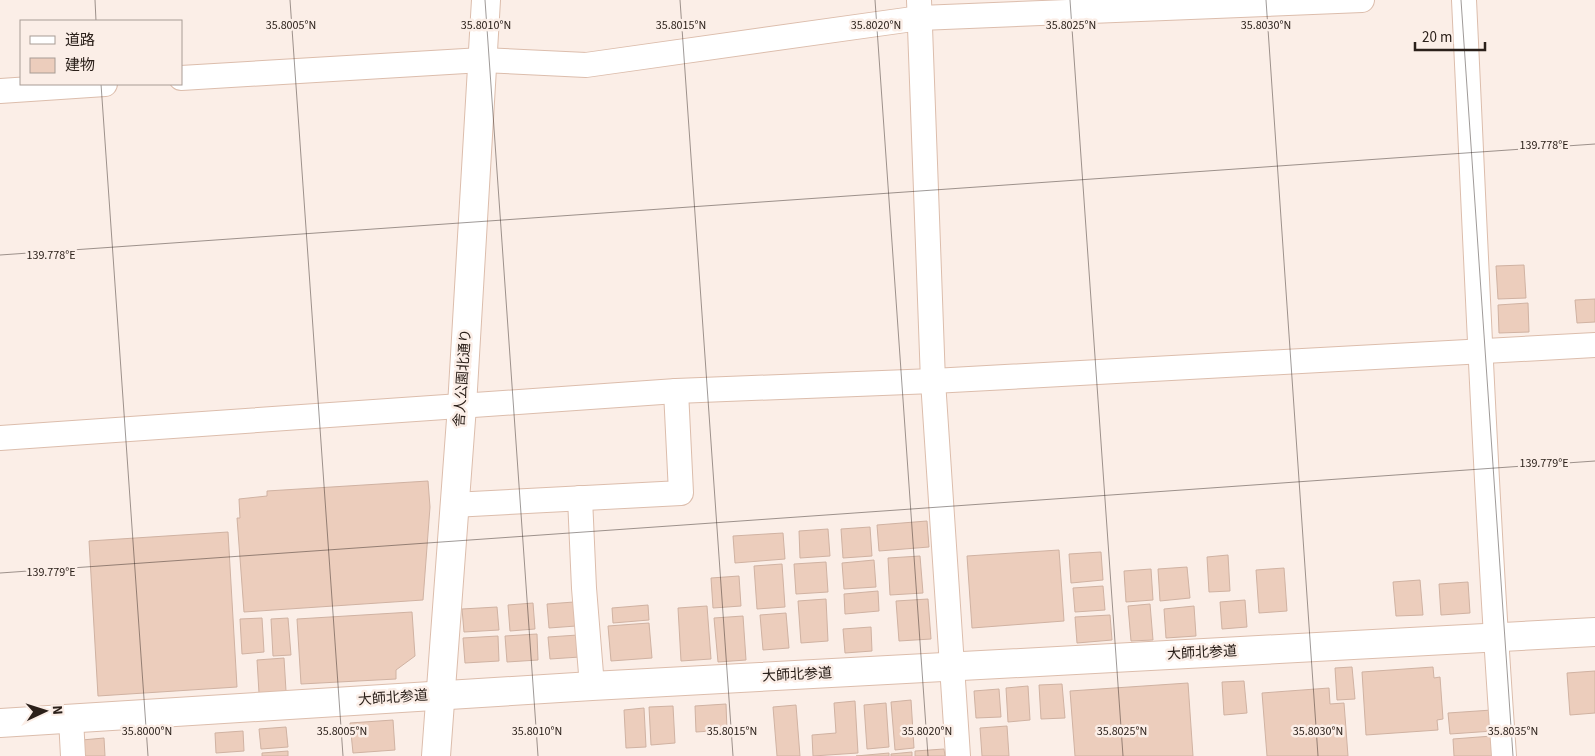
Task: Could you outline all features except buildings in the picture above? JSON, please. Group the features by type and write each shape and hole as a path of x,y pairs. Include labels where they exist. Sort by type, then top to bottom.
{"street":[{"name":"舎人公園北通り","path":"436,756 453,505 462,406 486,0"},
{"path":"182,78 482,60 586,65 920,9 1362,0"},
{"path":"1464,0 1495,636 1504,756"},
{"path":"920,9 933,381 958,756"},
{"path":"0,91 90,85"},
{"path":"0,438 676,391 933,381 1595,345"},
{"path":"453,505 681,493 676,391"},
{"path":"580,498 584,588 592,686"},
{"name":"大師北参道","path":"0,723 592,686 1595,632"},
{"path":"71,719 73,756"}]}
